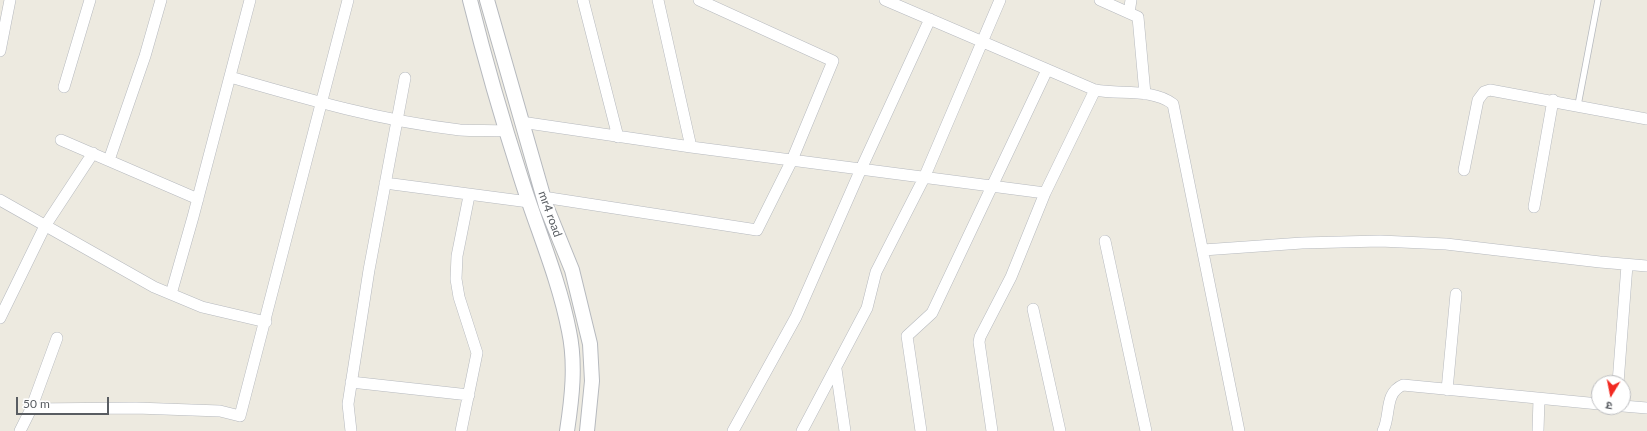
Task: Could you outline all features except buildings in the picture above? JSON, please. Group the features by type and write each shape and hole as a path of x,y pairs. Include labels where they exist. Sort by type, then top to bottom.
{"street":[{"path":"0,51 10,0"},
{"path":"64,87 90,0"},
{"path":"109,160 145,56 161,0"},
{"path":"171,294 198,199 250,0"},
{"path":"31,409 136,408 220,411 240,416 266,322 348,0"},
{"name":"mr4 road","path":"470,0 494,94 560,294 570,332 573,371 567,431"},
{"name":"mr4 road","path":"487,0 543,197 572,270 590,344 592,381 587,431"},
{"path":"584,0 618,137"},
{"path":"658,0 691,147"},
{"path":"543,197 757,230 792,160 833,61 699,0"},
{"path":"885,0 1095,90 1110,93 1145,94 1164,97 1173,104 1239,431"},
{"path":"802,431 836,370 867,308 876,272 924,178 1000,0"},
{"path":"1100,0 1134,15"},
{"path":"1131,0 1145,94"},
{"path":"733,431 796,317 861,169 930,19"},
{"path":"921,431 908,336 932,313 1047,70"},
{"path":"230,77 321,104 397,121 462,130 506,131"},
{"path":"352,431 348,404 351,382 369,270 405,78"},
{"path":"992,431 979,342 1011,277 1045,193 1095,90"},
{"path":"1464,170 1478,100 1484,92 1490,90 1499,90 1647,118"},
{"path":"1534,207 1553,100"},
{"path":"522,122 691,147 1045,193"},
{"path":"61,140 198,199"},
{"path":"0,318 45,226 93,153"},
{"path":"385,183 468,196 529,202"},
{"path":"462,431 478,353 459,298 456,279 457,256 468,196"},
{"path":"0,201 154,287 202,307 266,322"},
{"path":"1105,241 1112,280 1146,431"},
{"path":"1203,250 1302,244 1380,241 1410,242 1446,244 1647,266"},
{"path":"1619,375 1627,265"},
{"path":"1447,390 1456,294"},
{"path":"1033,309 1060,431"},
{"path":"20,431 31,409 57,338"},
{"path":"836,370 845,431"},
{"path":"351,382 469,395"},
{"path":"1383,431 1387,422 1391,394 1396,388 1403,385 1591,403"},
{"path":"1538,431 1539,399"},
{"path":"1631,407 1647,408"}],"lane":[{"path":"1578,105 1598,0"}]}
